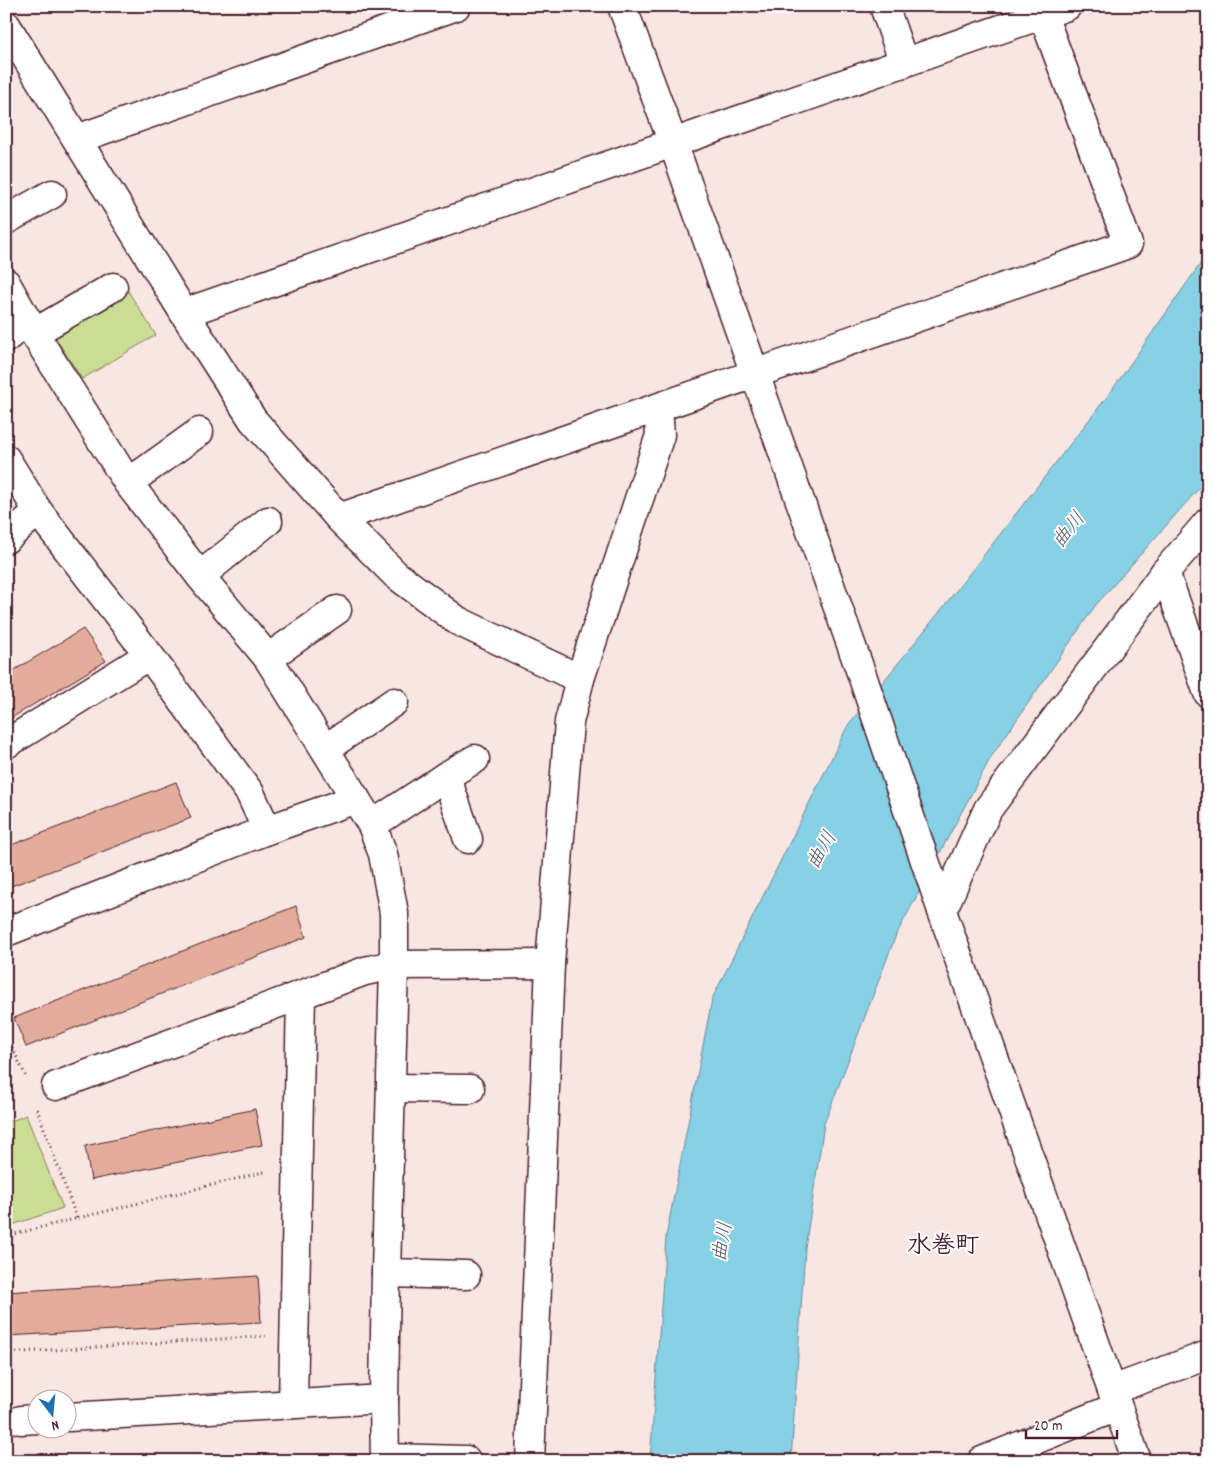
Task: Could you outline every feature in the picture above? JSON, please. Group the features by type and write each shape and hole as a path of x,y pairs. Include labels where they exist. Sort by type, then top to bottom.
{"street":[{"path":"77,139 456,6"},
{"path":"622,6 863,678 938,900 1137,1461"},
{"path":"884,6 904,63"},
{"path":"184,312 1055,10 1128,244 339,518"},
{"path":"6,25 253,420 339,518 396,575 458,621 580,679"},
{"path":"6,220 52,194"},
{"path":"6,284 128,483 200,576 268,658 372,825 382,854 394,913 386,1273 385,1460 466,1460"},
{"path":"6,338 113,287"},
{"path":"530,1461 550,964 569,722 580,679 660,435 658,408"},
{"path":"128,483 199,432"},
{"path":"6,459 38,510 149,655 250,793 267,830"},
{"path":"6,539 38,510"},
{"path":"200,576 268,521"},
{"path":"938,900 988,809 1165,572 1208,522"},
{"path":"1165,572 1208,693"},
{"path":"268,658 337,610"},
{"path":"6,744 149,655"},
{"path":"326,749 394,702"},
{"path":"372,825 475,759"},
{"path":"446,776 468,839"},
{"path":"6,932 267,830 356,799"},
{"path":"45,1093 365,971 394,965 550,964"},
{"path":"293,1404 301,995"},
{"path":"391,1088 470,1089"},
{"path":"386,1273 466,1275"},
{"path":"982,1461 1208,1355"},
{"path":"78,1416 384,1399"}],"path":[{"path":"6,1034 28,1083"},
{"path":"45,1093 77,1219"},
{"path":"6,1236 298,1163"},
{"path":"6,1353 294,1334"}],"green space":[{"path":"126,288 156,335 82,379 53,334"},
{"path":"26,1115 63,1208 6,1227 6,1123"}],"water":[{"name":"曲川","path":"1208,253 1208,478 1095,606 991,757 896,935 824,1124 805,1248 791,1461 650,1461 666,1237 712,999 848,725 934,619 1110,393"}],"building":[{"path":"83,629 106,661 6,721 6,675"},
{"path":"176,782 191,818 6,888 6,847"},
{"path":"296,906 306,937 26,1047 14,1018"},
{"path":"255,1109 262,1145 91,1180 85,1146"},
{"path":"258,1276 261,1322 6,1336 6,1292"}],"district":[{"name":"水巻町","path":"943,1247"}]}
